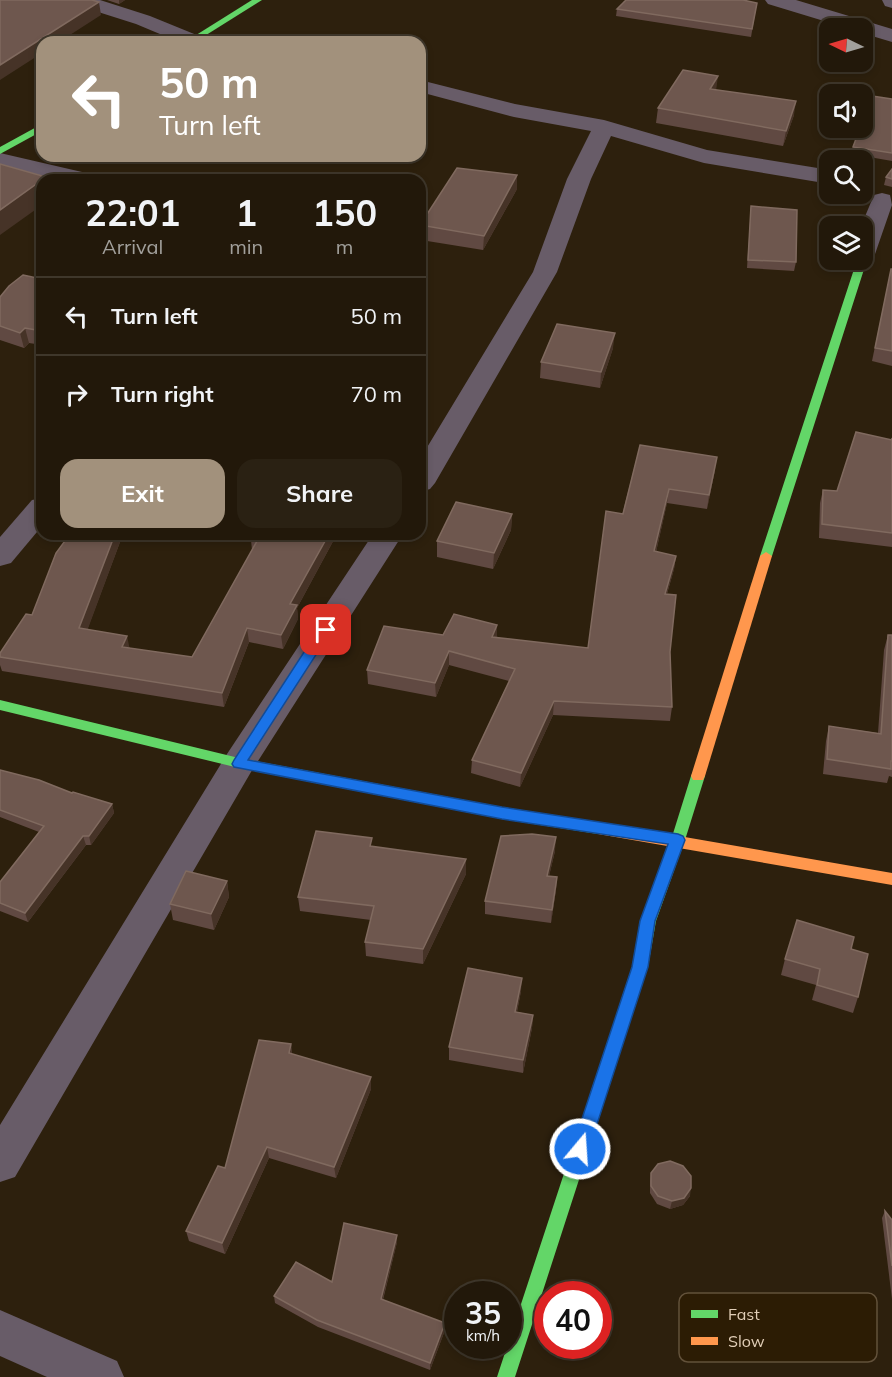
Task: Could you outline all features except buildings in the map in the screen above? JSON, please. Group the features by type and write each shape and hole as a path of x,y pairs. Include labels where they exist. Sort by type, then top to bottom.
{"street":[{"path":"80,0 143,20 179,36"},
{"path":"201,36 258,0"},
{"path":"775,0 892,36"},
{"path":"426,88 514,110 604,127 704,156 819,175"},
{"path":"426,473 544,272 579,180 604,127"},
{"path":"0,151 36,130"},
{"path":"0,160 61,174"},
{"path":"873,219 879,197"},
{"path":"506,1377 640,967 648,921 678,840 786,490 858,270"},
{"path":"0,556 36,514"},
{"path":"0,1164 239,764 384,540"},
{"path":"0,705 239,764 502,813 678,840 892,879"},
{"path":"0,1333 101,1377"}],"traffic: fast":[{"path":"199,36 258,0"},
{"path":"0,151 36,130"},
{"path":"766,556 859,270"},
{"path":"0,705 239,763 502,813 598,828"},
{"path":"506,1377 640,967 648,921 678,840 698,776"}],"traffic: slow":[{"path":"698,776 766,556"},
{"path":"598,828 892,879"}],"route":[{"path":"326,630 239,764 502,813 678,840 648,921 640,967 580,1149"}]}
